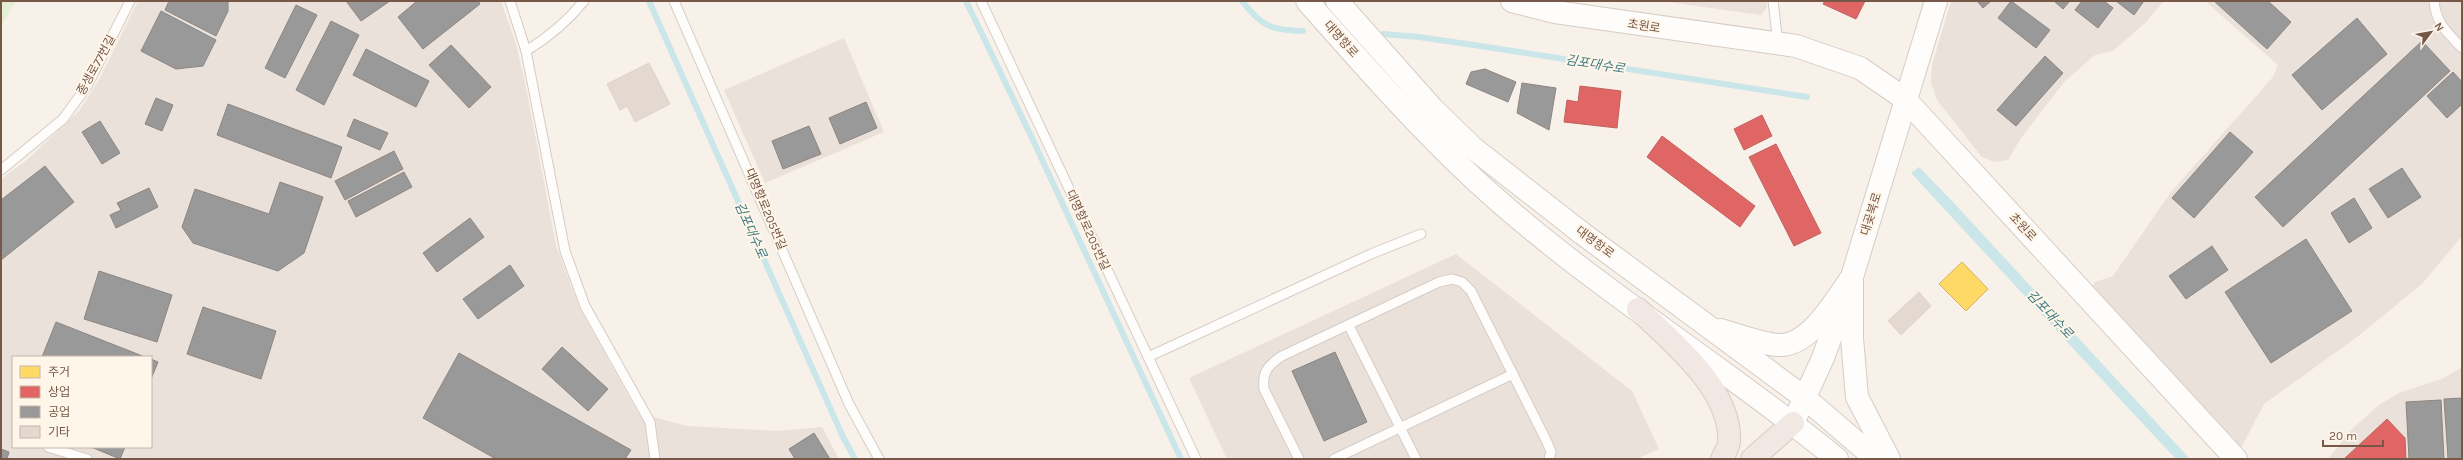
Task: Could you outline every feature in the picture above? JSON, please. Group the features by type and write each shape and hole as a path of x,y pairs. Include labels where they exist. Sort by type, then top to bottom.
{"highway":[{"path":"1638,309 1703,375 1723,406 1729,443 1722,459"},
{"path":"1752,459 1793,423"},
{"path":"1768,459 1793,423"}],"main road":[{"name":"대명항로","path":"1307,1 1398,104 1474,179 1559,250 1793,423 1837,459"},
{"name":"대명항로","path":"1337,1 1433,109 1473,148 1583,234 1711,327 1805,398 1876,459"},
{"name":"초원로","path":"1512,1 1555,12 1796,46 1860,68 1905,99 2236,459"},
{"name":"대곶북로","path":"1793,423 1823,358 1852,277 1936,1"},
{"path":"1711,327 1779,345 1800,338 1815,328 1852,277"},
{"path":"1852,277 1852,338 1857,397 1889,459"}],"lane":[{"name":"종생로77번길","path":"1,170 63,118 87,86 130,1"},
{"path":"510,1 526,51 565,251 585,306 650,422 655,459"},
{"path":"526,51 550,36 568,20 584,1"},
{"name":"대명항로205번길","path":"674,1 849,404 879,459"},
{"name":"대명항로205번길","path":"981,1 1196,459"},
{"path":"1773,1 1778,44"},
{"path":"2434,1 2436,16 2445,31 2462,48"},
{"path":"1148,357 1371,254 1421,234"},
{"path":"1299,459 1264,389 1263,378 1266,369 1282,356 1349,326 1426,288 1452,279 1462,282 1471,291 1547,442 1551,452 1549,459"},
{"path":"1349,326 1416,459"},
{"path":"1334,459 1513,374"},
{"path":"51,448 87,459"}],"shaded area":[{"path":"138,1 501,1 515,41 524,77 556,245 579,307 638,413 687,426 777,431 822,427 839,459 1,459 1,179 28,159 79,111 99,80"},
{"path":"1661,1 1766,1 1767,8 1761,15"},
{"path":"1951,1 2164,1 2145,23 2113,51 2095,55 2065,81 2021,138 2008,160 1994,162 1982,157 1937,100 1931,83 1932,65"},
{"path":"2205,1 2429,1 2431,17 2441,33 2462,54 2462,236 2422,284 2357,337 2264,404 2239,452 2091,289 2095,282 2113,276 2171,192 2273,77 2278,65"},
{"path":"2438,1 2462,1 2462,42 2442,19"},
{"path":"844,38 884,132 765,183 724,90"},
{"path":"1456,254 1632,391 1659,449 1637,459 1227,459 1189,378"},
{"path":"2462,367 2462,459 2328,459 2352,429 2379,405 2399,393 2444,378"}],"green space":[{"path":"1,1 16,1 1,26"}],"water":[{"path":"1919,167 2190,459 2176,459 2143,424 1911,173"}],"building: 주거":[{"path":"1962,262 1988,289 1966,311 1939,284"}],"building: 상업":[{"path":"1825,1 1865,1 1856,19 1823,4"},
{"path":"1580,86 1621,91 1617,128 1564,122 1567,100 1578,102"},
{"path":"1762,115 1772,136 1744,150 1734,129"},
{"path":"1662,136 1755,206 1740,227 1647,157"},
{"path":"1776,144 1821,233 1794,246 1749,157"},
{"path":"2387,419 2405,438 2406,459 2344,459"}],"building: 공업":[{"path":"169,1 228,1 228,11 216,36 165,10"},
{"path":"346,1 390,1 361,21"},
{"path":"417,1 478,1 480,4 423,49 398,17"},
{"path":"1977,1 1991,1 1983,8"},
{"path":"2011,1 2050,30 2036,48 1998,18"},
{"path":"2054,1 2070,1 2063,9"},
{"path":"2082,1 2104,1 2113,8 2098,28 2075,10"},
{"path":"2116,1 2144,1 2134,15"},
{"path":"2214,1 2268,1 2291,22 2267,49"},
{"path":"296,5 317,15 285,78 265,68"},
{"path":"161,11 216,40 203,66 176,69 141,51"},
{"path":"2357,18 2387,54 2322,110 2292,75"},
{"path":"331,21 359,35 324,105 296,90"},
{"path":"2422,41 2450,71 2283,227 2255,197"},
{"path":"451,45 491,87 469,108 429,65"},
{"path":"366,49 429,81 416,107 353,75"},
{"path":"2045,56 2063,73 2016,126 1997,110"},
{"path":"1485,69 1516,82 1508,102 1466,84 1471,72"},
{"path":"2453,72 2462,82 2462,104 2447,118 2427,96"},
{"path":"1522,83 1556,88 1549,130 1517,113"},
{"path":"156,98 173,105 162,131 145,124"},
{"path":"866,102 877,128 840,144 829,118"},
{"path":"228,104 342,147 331,178 217,135"},
{"path":"354,119 388,133 380,150 347,136"},
{"path":"100,121 120,153 102,164 82,132"},
{"path":"809,126 821,154 783,169 772,141"},
{"path":"2230,132 2253,152 2194,218 2172,198"},
{"path":"394,151 403,169 345,200 335,181"},
{"path":"45,166 74,202 1,260 1,200"},
{"path":"2402,168 2421,197 2388,218 2369,189"},
{"path":"404,172 412,187 356,217 348,201"},
{"path":"280,182 323,197 304,253 278,271 193,243 182,227 195,189 269,214"},
{"path":"149,188 158,207 116,228 110,215 121,210 117,203"},
{"path":"2354,198 2372,228 2349,243 2331,213"},
{"path":"470,218 484,237 437,272 423,253"},
{"path":"2306,239 2352,311 2271,363 2225,292"},
{"path":"2212,246 2228,270 2186,299 2169,276"},
{"path":"510,265 524,286 478,319 463,299"},
{"path":"99,271 172,295 157,342 84,319"},
{"path":"203,307 276,331 261,379 187,354"},
{"path":"56,322 142,356 42,356"},
{"path":"562,347 608,389 588,411 542,369"},
{"path":"1335,352 1367,422 1324,441 1292,371"},
{"path":"459,353 631,450 625,459 496,459 423,418"},
{"path":"152,359 158,362 152,377"},
{"path":"2462,398 2462,459 2448,459 2444,399"},
{"path":"2441,400 2444,459 2409,459 2406,402"},
{"path":"814,433 830,459 795,459 789,449"},
{"path":"93,448 125,448 120,459"},
{"path":"1,449 9,452 7,459 1,459"}],"building: 기타":[{"path":"649,63 670,104 635,122 627,106 620,110 607,84"},
{"path":"1919,292 1931,306 1901,335 1888,321"}],"waterway":[{"name":"김포대수로","path":"649,1 843,437 855,459"},
{"path":"966,1 1032,138 1181,459"},
{"name":"김포대수로","path":"1242,1 1255,17 1268,25 1283,30 1303,31"},
{"name":"김포대수로","path":"1383,34 1419,37 1487,47 1807,97"}]}
